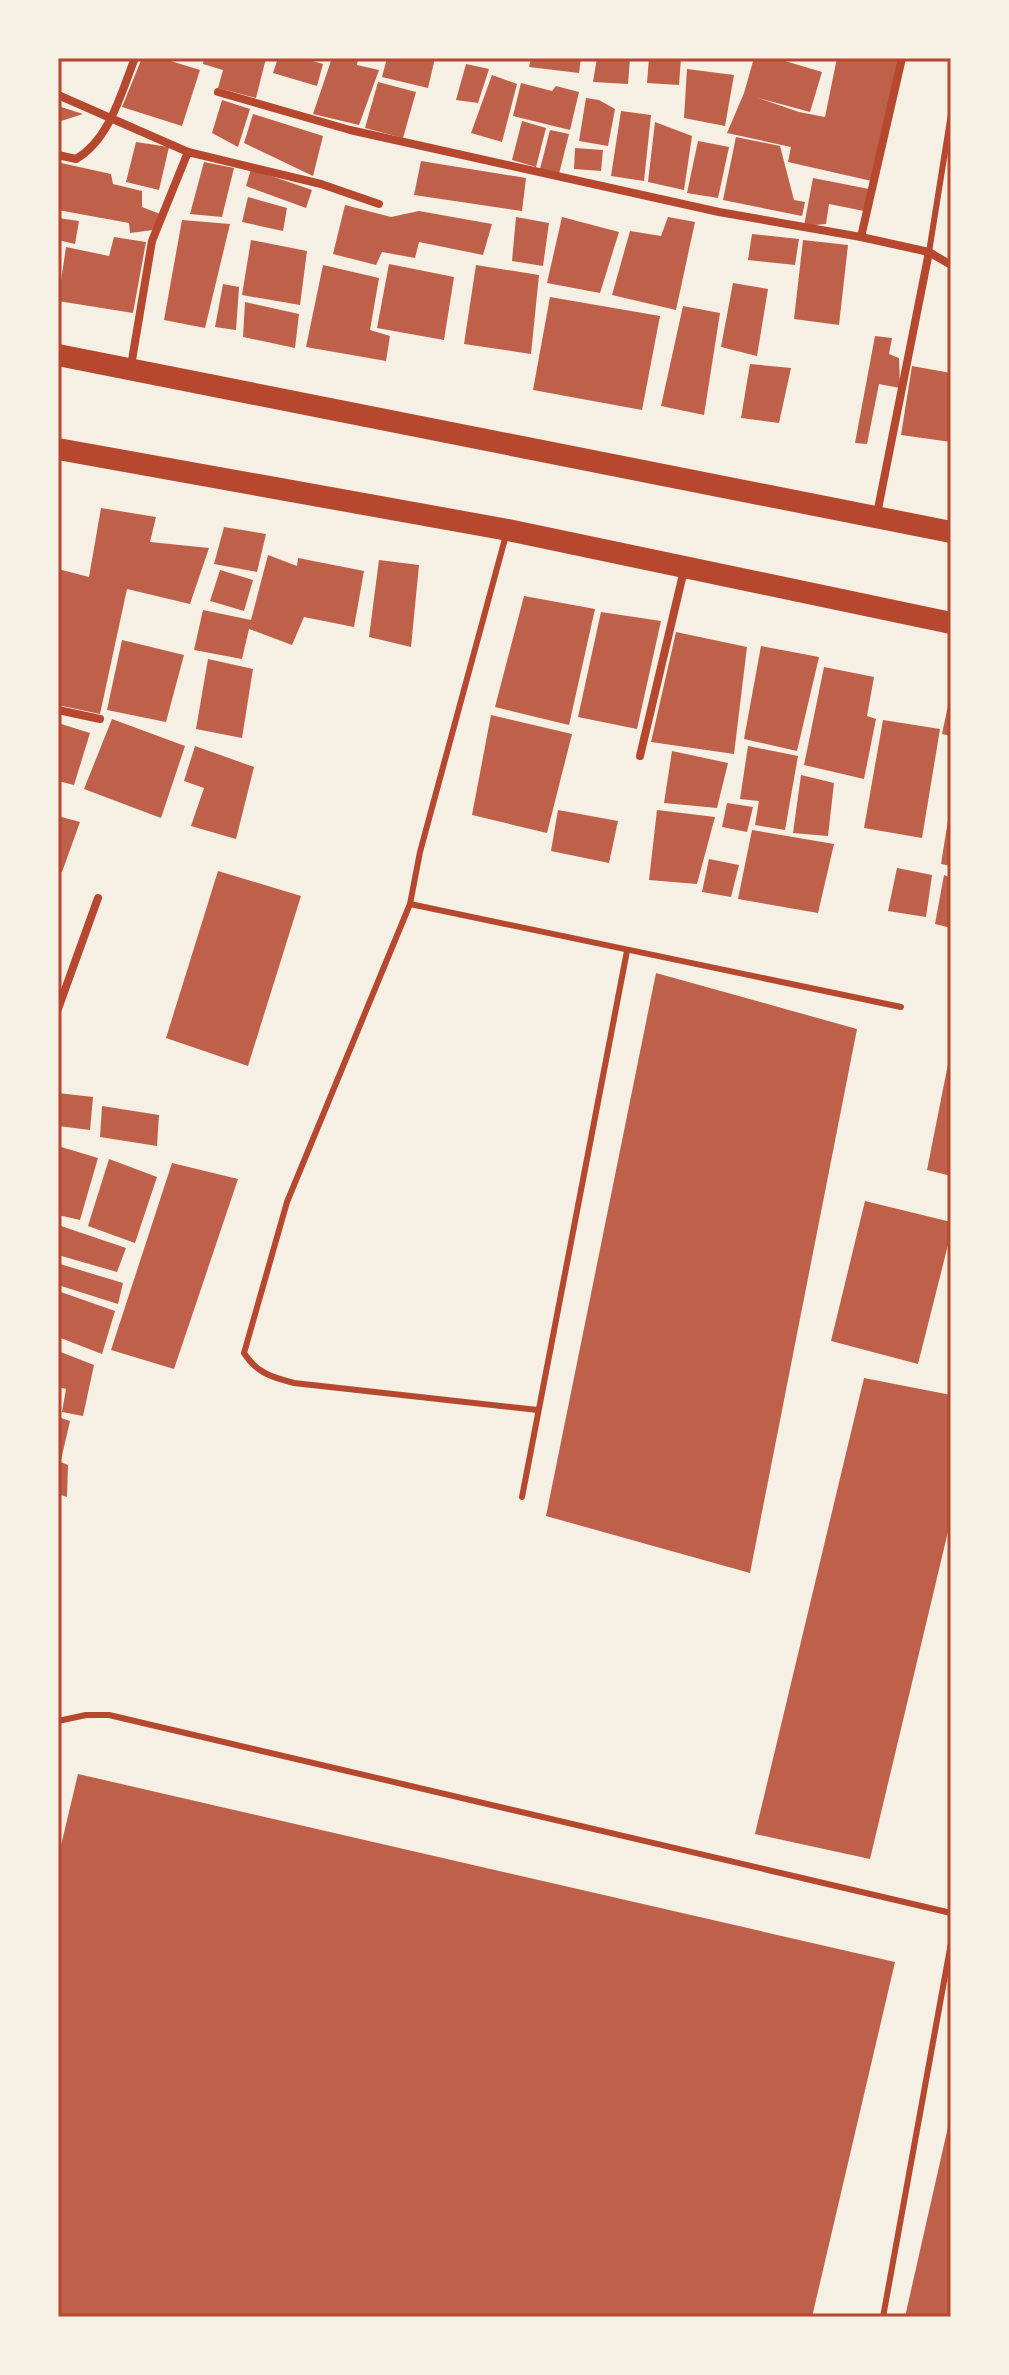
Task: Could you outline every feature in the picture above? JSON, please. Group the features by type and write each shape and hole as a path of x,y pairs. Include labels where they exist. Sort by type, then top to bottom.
{"highway":[{"path":"58,355 131,367 951,532"},
{"path":"58,449 508,530 951,623"}],"street":[{"path":"58,155 76,159 89,152 110,119 135,58"},
{"path":"861,237 902,58"},
{"path":"218,92 395,140 719,212 929,252 951,265"},
{"path":"58,95 188,152 321,184 379,204"},
{"path":"131,367 152,241 188,152"},
{"path":"877,516 929,252"},
{"path":"640,756 686,566"},
{"path":"58,710 100,719"},
{"path":"58,1009 98,898"}],"lane":[{"path":"929,252 951,114"},
{"path":"508,530 420,852 410,904 287,1202 244,1353 253,1367 265,1375 294,1383 538,1410"},
{"path":"410,904 901,1007"},
{"path":"522,1497 627,951"},
{"path":"58,1721 86,1715 109,1715 951,1913"},
{"path":"883,2317 951,1943"}],"building":[{"path":"142,58 161,58 200,70 182,126 122,107"},
{"path":"204,58 266,58 256,98 218,88 223,70 203,64"},
{"path":"278,58 302,58 323,64 317,86 273,73"},
{"path":"332,58 358,58 357,65 379,70 359,125 313,114"},
{"path":"387,58 435,58 428,88 382,77"},
{"path":"531,58 581,58 579,73 529,67"},
{"path":"597,58 630,58 628,84 593,82"},
{"path":"649,58 681,58 679,85 647,83"},
{"path":"754,58 775,58 822,72 810,112 758,98 825,117 837,58 904,58 876,182 788,162 791,147 727,133 744,93"},
{"path":"466,64 489,69 478,103 456,100"},
{"path":"687,69 734,75 725,126 684,118"},
{"path":"492,75 517,84 502,142 471,133"},
{"path":"378,82 416,92 403,138 365,128"},
{"path":"521,83 552,91 556,86 579,92 570,130 513,116"},
{"path":"586,98 599,100 615,109 608,146 579,141"},
{"path":"222,100 250,109 238,147 212,133"},
{"path":"58,106 83,114 58,122"},
{"path":"621,111 651,115 644,181 611,176"},
{"path":"253,114 323,136 313,176 244,143"},
{"path":"522,121 546,128 536,167 512,160"},
{"path":"655,122 692,136 684,190 648,182"},
{"path":"550,130 569,134 559,174 540,169"},
{"path":"736,137 780,146 794,200 805,202 802,216 723,200"},
{"path":"698,141 729,147 718,198 687,193"},
{"path":"136,142 169,147 159,190 126,182"},
{"path":"575,148 603,150 601,171 574,169"},
{"path":"421,161 526,178 522,211 414,195"},
{"path":"204,162 234,168 222,217 190,214"},
{"path":"61,163 111,174 113,184 142,191 142,207 160,214 153,230 130,233 129,223 58,210"},
{"path":"251,169 312,190 306,208 246,186"},
{"path":"813,178 869,189 864,211 829,204 826,224 804,226"},
{"path":"248,197 287,208 283,231 242,222"},
{"path":"345,205 391,217 419,211 492,224 483,255 419,242 415,258 382,252 376,265 333,254"},
{"path":"516,217 549,223 543,266 512,261"},
{"path":"562,217 619,232 600,293 547,283"},
{"path":"668,217 695,222 676,310 612,295 630,231 661,236"},
{"path":"58,218 79,221 75,244 58,240"},
{"path":"182,220 230,224 205,328 164,320"},
{"path":"752,234 799,239 795,265 748,260"},
{"path":"114,237 146,242 133,313 58,301 66,247 109,256"},
{"path":"251,240 307,251 300,305 242,295"},
{"path":"803,240 848,245 839,325 794,319"},
{"path":"389,264 454,277 444,340 377,328"},
{"path":"323,265 379,278 370,330 390,336 386,361 306,347"},
{"path":"476,265 539,275 531,354 464,344"},
{"path":"733,283 768,289 757,356 721,347"},
{"path":"223,284 239,287 236,330 215,327"},
{"path":"550,297 660,316 642,410 533,390"},
{"path":"245,302 299,314 295,348 243,337"},
{"path":"683,306 720,313 704,415 661,406"},
{"path":"875,336 892,338 889,354 899,358 900,388 879,384 867,444 855,443"},
{"path":"750,364 791,368 779,423 741,418"},
{"path":"912,366 951,373 951,442 901,435"},
{"path":"101,508 156,517 150,542 209,548 190,604 127,589 100,714 58,705 58,569 89,577"},
{"path":"224,527 266,534 257,572 214,564"},
{"path":"268,555 297,566 298,558 364,571 354,627 304,617 292,645 249,629 242,659 194,650 203,610 251,620"},
{"path":"379,560 419,565 411,647 369,637"},
{"path":"220,570 253,580 244,611 210,601"},
{"path":"524,596 595,609 569,725 495,707"},
{"path":"601,612 661,621 637,729 578,717"},
{"path":"676,632 747,647 734,754 651,742"},
{"path":"122,640 184,655 166,722 107,710"},
{"path":"761,646 819,657 797,751 744,739"},
{"path":"208,659 253,669 242,738 196,729"},
{"path":"824,667 874,677 867,716 876,719 864,779 804,765"},
{"path":"951,696 951,736 942,734"},
{"path":"491,715 572,734 547,833 472,815"},
{"path":"112,719 185,746 161,818 84,789"},
{"path":"883,720 940,729 922,838 864,828"},
{"path":"58,723 90,733 74,785 58,781"},
{"path":"195,746 254,767 236,839 191,826 204,788 184,781"},
{"path":"748,746 798,756 785,830 755,825 759,801 740,799"},
{"path":"672,751 728,763 717,808 664,803"},
{"path":"801,775 834,783 828,836 793,833"},
{"path":"727,803 753,807 747,832 722,827"},
{"path":"558,810 618,821 609,863 551,851"},
{"path":"657,810 715,817 697,884 649,880"},
{"path":"951,814 951,866 941,864"},
{"path":"58,816 80,822 62,872 58,871"},
{"path":"752,830 834,844 818,913 738,899"},
{"path":"709,859 739,865 731,897 702,892"},
{"path":"897,868 932,875 926,917 888,911"},
{"path":"218,871 301,896 248,1066 166,1038"},
{"path":"944,875 951,878 951,928 935,924"},
{"path":"656,973 857,1029 750,1573 546,1516"},
{"path":"951,1054 951,1176 927,1170"},
{"path":"58,1093 93,1097 90,1130 58,1126"},
{"path":"102,1106 159,1115 157,1146 100,1137"},
{"path":"58,1146 98,1158 80,1220 58,1215"},
{"path":"109,1159 157,1177 135,1243 88,1226"},
{"path":"172,1163 238,1179 174,1369 111,1350"},
{"path":"865,1201 951,1222 951,1233 918,1364 831,1341"},
{"path":"58,1225 126,1248 117,1272 58,1255"},
{"path":"60,1264 123,1283 118,1304 58,1285"},
{"path":"58,1291 115,1311 102,1354 58,1337"},
{"path":"58,1351 94,1365 83,1416 62,1412 66,1389 58,1387"},
{"path":"864,1378 951,1395 951,1519 870,1859 755,1834"},
{"path":"58,1417 70,1421 61,1460 58,1458"},
{"path":"58,1461 68,1465 67,1497 58,1494"},
{"path":"78,1774 895,1962 812,2317 58,2317 58,1858"},
{"path":"950,2118 951,2317 905,2317"}]}
